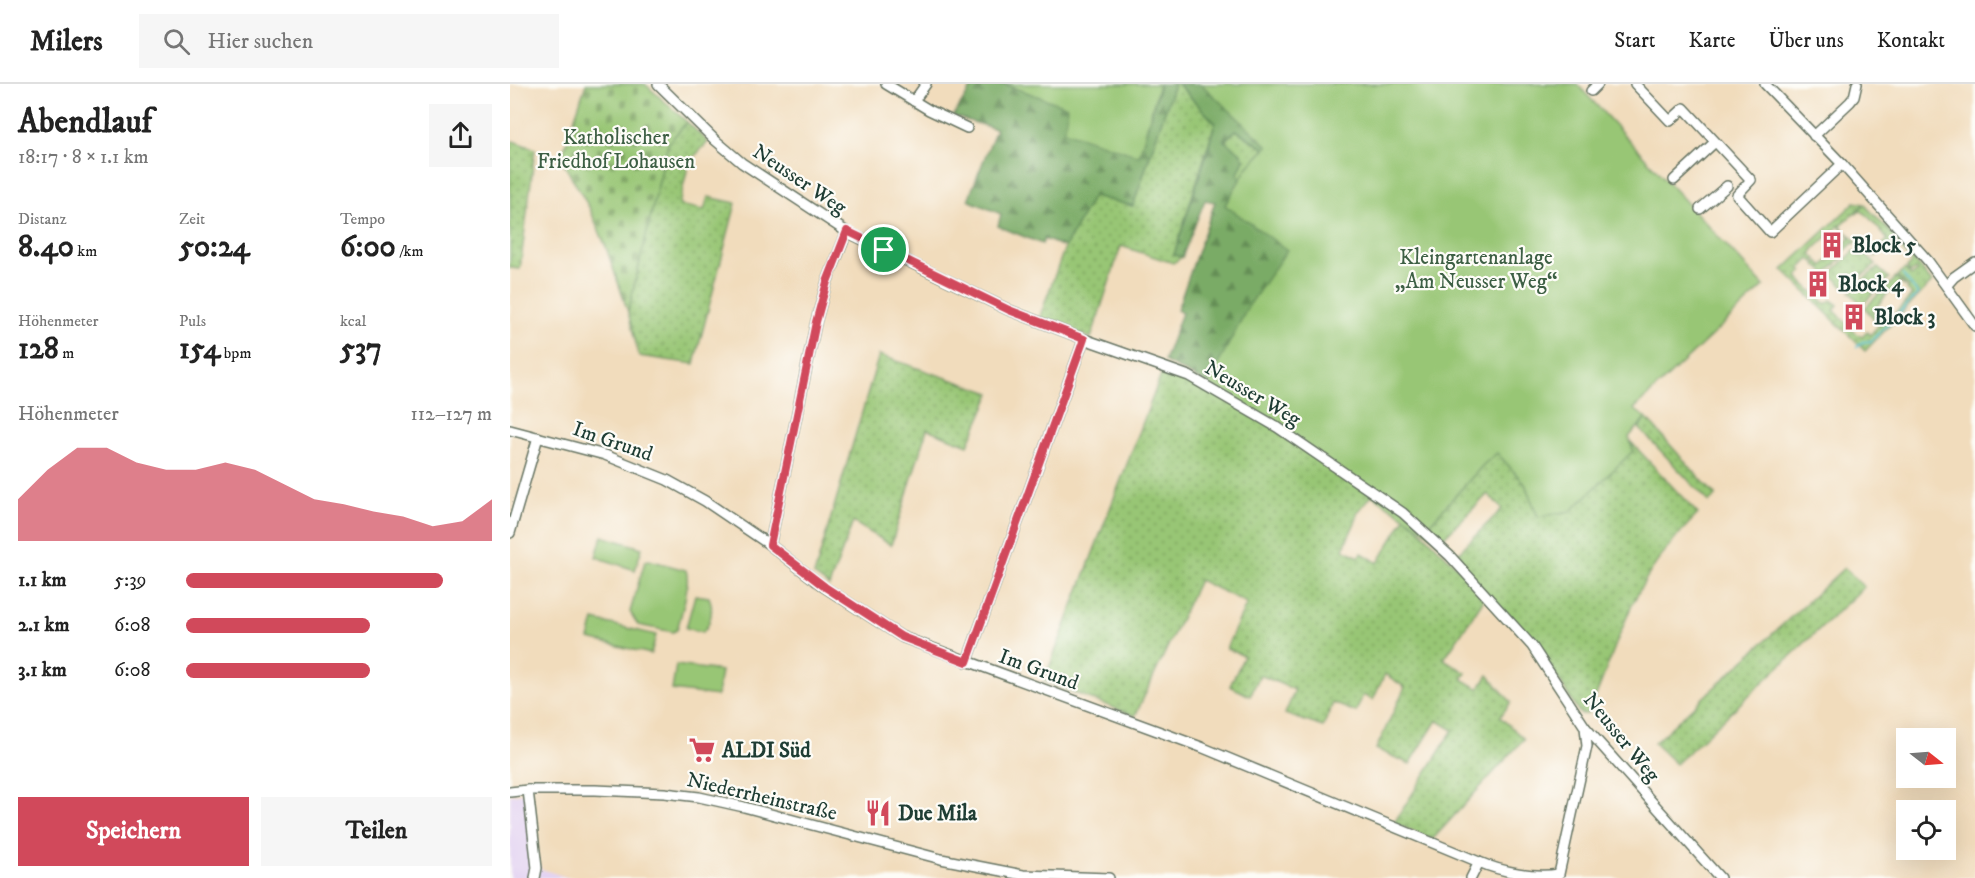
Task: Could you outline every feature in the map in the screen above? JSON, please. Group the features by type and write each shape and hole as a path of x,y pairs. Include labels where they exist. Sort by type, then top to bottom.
{"street":[{"name":"Neusser Weg","path":"658,84 742,163 847,231 1009,310 1189,376 1276,427 1403,513 1450,556 1532,646 1585,727 1720,878"},
{"path":"886,84 967,128"},
{"path":"914,101 926,84"},
{"path":"1635,84 1670,121 1684,108 1751,180 1737,195"},
{"path":"1765,84 1916,246 1947,285 1975,326"},
{"path":"1814,136 1850,102 1857,84"},
{"path":"1674,180 1715,142"},
{"path":"1727,186 1770,232 1842,164"},
{"path":"1700,208 1742,171"},
{"path":"770,545 816,322 827,282 847,231"},
{"path":"1947,285 1975,262"},
{"path":"967,662 1084,339"},
{"name":"Im Grund","path":"510,430 605,455 668,480 705,501 770,545 825,587 902,637 1201,747 1479,862"},
{"path":"510,533 538,436"},
{"path":"1472,878 1479,862 1509,875 1522,877 1550,878 1558,876 1561,872 1587,746 1585,727"},
{"path":"528,790 537,868 535,878"},
{"name":"Niederrheinstraße","path":"510,792 528,790 626,791 699,797 951,861 1023,875 1109,878"}],"shaded area":[{"path":"525,793 534,854 541,869 569,878 510,878 510,795"}],"green space":[{"name":"Katholischer Friedhof Lohausen","path":"586,84 645,84 687,122 668,143 628,312 606,247 589,207 561,159"},
{"path":"974,84 1004,84 1068,107 1139,156 1160,84 1174,84 1133,206 1093,196 1065,247 1044,239 1042,244 998,226 1001,214 968,200 996,129 953,116"},
{"path":"1004,84 1159,84 1139,156 1064,131 1068,107"},
{"path":"1174,84 1178,84 1215,123 1174,255 1182,257 1173,263 1121,246 1091,338 1039,319 1065,247 1093,196 1133,205"},
{"path":"1178,84 1201,84 1268,146 1265,149 1236,130 1224,141 1240,152 1244,159 1238,174 1240,180 1225,205 1288,250 1248,307 1208,384 1164,361 1182,313 1177,310 1215,202 1205,200 1182,257 1174,255 1215,123"},
{"name":"Kleingartenanlage „Am Neusser Weg“","path":"1201,84 1577,84 1764,286 1634,409 1646,418 1629,437 1633,451 1571,511 1538,517 1525,484 1497,453 1484,464 1424,530 1208,384 1248,307 1287,250 1225,205 1247,168 1268,146"},
{"path":"687,122 708,142 689,162 679,205 704,210 708,197 736,203 694,364 639,356 628,312 668,143"},
{"path":"1236,130 1265,149 1247,168 1240,180 1223,142"},
{"path":"513,141 535,149 520,269 510,268 510,143"},
{"path":"1855,202 1864,204 1841,225 1844,231 1839,226 1815,248 1811,254 1816,259 1814,262 1810,259 1800,269 1803,271 1798,276 1802,282 1826,304 1831,300 1838,305 1834,310 1862,337 1867,332 1870,335 1879,325 1877,321 1879,318 1884,323 1890,319 1912,295 1907,290 1909,287 1897,276 1905,269 1911,276 1917,271 1915,269 1910,273 1907,268 1912,262 1902,250 1904,247 1932,282 1865,351 1783,270"},
{"path":"1865,205 1900,243 1895,247 1891,243 1888,246 1891,251 1888,254 1884,250 1874,258 1885,247 1883,244 1888,240 1867,215 1861,211 1855,214"},
{"path":"1847,232 1857,242 1841,255 1843,257 1826,274 1815,264 1818,261 1823,266 1847,244 1846,242 1851,238"},
{"path":"1854,251 1861,257 1864,254 1876,265 1844,287 1831,274"},
{"path":"1878,268 1889,278 1862,305 1850,292"},
{"path":"1896,277 1906,287 1900,283 1887,294 1873,311 1877,316 1874,319 1865,308 1880,293 1882,294"},
{"path":"879,355 991,393 968,445 927,429 891,545 853,522 829,586 814,575"},
{"path":"1163,370 1191,381 1245,409 1373,494 1357,513 1357,518 1343,549 1359,557 1362,553 1378,563 1406,516 1486,596 1444,659 1466,673 1462,679 1479,689 1488,675 1511,702 1500,717 1524,739 1432,840 1394,823 1453,730 1437,720 1410,764 1376,749 1405,687 1385,674 1373,700 1363,695 1356,712 1333,703 1323,727 1285,714 1295,690 1260,675 1250,696 1230,686 1244,656 1226,648 1247,603 1199,580 1135,716 1044,681"},
{"path":"1646,418 1716,496 1709,502 1639,428"},
{"path":"1631,442 1698,514 1670,545 1646,578 1627,616 1590,710 1587,714 1580,714 1544,656 1454,557 1502,509 1488,494 1439,542 1424,530 1484,464 1497,453 1525,484 1538,517 1633,451"},
{"path":"602,536 642,548 635,570 596,557"},
{"path":"649,560 686,570 685,600 677,630 673,632 638,625 630,612 645,561"},
{"path":"1844,568 1864,587 1676,764 1654,743"},
{"path":"695,595 709,597 711,601 710,620 703,632 686,628"},
{"path":"594,620 656,635 651,654 589,639"},
{"path":"676,665 721,671 717,696 672,690"}],"waterway":[{"path":"1857,347 1862,342 1871,341 1918,294 1902,274"}],"place":[{"name":"Block 5","path":"1832,245"},
{"name":"Block 4","path":"1818,284"},
{"name":"Block 3","path":"1854,317"},
{"name":"ALDI Süd","path":"702,750"},
{"name":"Due Mila","path":"878,813"}],"route":[{"path":"847,231 884,250 1009,310 1084,339 967,662 902,637 825,587 770,545 816,322 827,282 847,231"}]}
